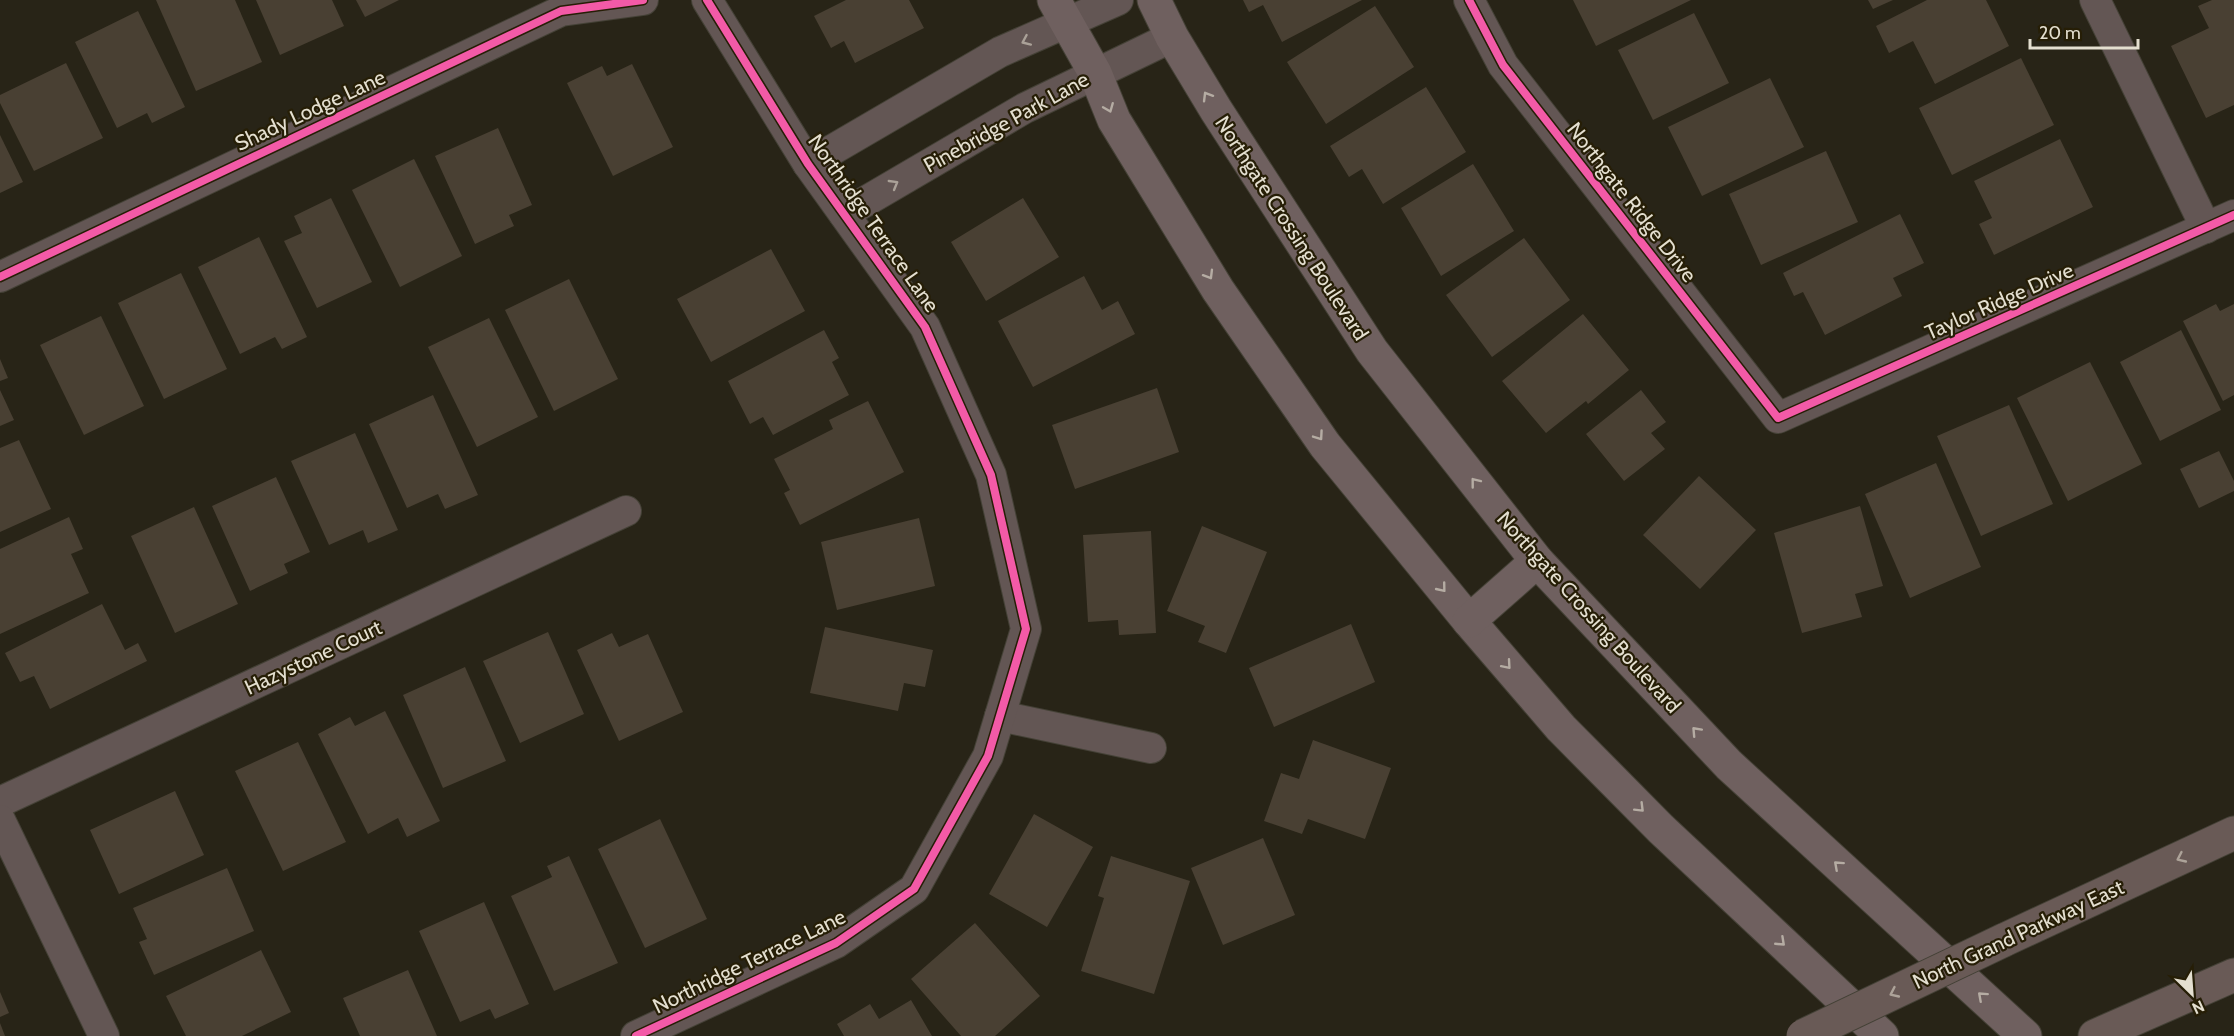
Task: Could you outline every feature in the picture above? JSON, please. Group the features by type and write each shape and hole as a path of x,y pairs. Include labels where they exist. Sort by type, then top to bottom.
{"highway":[{"name":"North Grand Parkway East","path":"1803,1036 2234,833"},
{"path":"2102,1033 2234,975"}],"main road":[{"name":"Northgate Crossing Boulevard","path":"1154,0 1172,37 1248,161 1372,351 1537,561 1729,765 2025,1036"},
{"path":"1060,12 1095,74 1114,120 1218,290 1325,445 1469,621 1561,728 1661,829 1882,1036"},
{"path":"1469,621 1537,561"}],"street":[{"name":"Shady Lodge Lane","path":"0,277 561,11 643,0"},
{"name":"Northridge Terrace Lane","path":"636,1036 836,943 914,889 988,756 1026,629 991,475 925,327 808,164 706,0"},
{"path":"808,164 1000,52 1060,12 1118,0"},
{"name":"Northgate Ridge Drive","path":"1469,0 1503,65 1778,418"},
{"path":"2095,0 2206,228"},
{"name":"Pinebridge Park Lane","path":"844,214 1025,108 1172,37"},
{"name":"Taylor Ridge Drive","path":"1778,418 2234,215"},
{"name":"Hazystone Court","path":"0,802 626,511"},
{"path":"1000,716 1151,748"},
{"path":"0,820 104,1036"}],"building":[{"path":"156,0 235,0 262,62 196,91"},
{"path":"256,0 332,0 344,26 280,55"},
{"path":"356,0 399,0 365,17"},
{"path":"846,0 909,0 924,28 855,63 844,41 831,48 814,16"},
{"path":"1243,0 1362,0 1282,42 1263,5 1249,12"},
{"path":"1573,0 1691,0 1596,46"},
{"path":"1868,0 1893,0 1873,9"},
{"path":"1927,0 1986,0 2009,46 1935,84 1913,41 1889,53 1876,26"},
{"path":"2212,0 2234,0 2234,105 2206,118 2171,46 2209,28 2198,6"},
{"path":"1375,6 1414,67 1326,124 1287,62"},
{"path":"138,11 185,107 152,123 147,113 117,128 75,42"},
{"path":"1694,13 1729,83 1653,120 1618,50"},
{"path":"2021,58 2054,125 1952,175 1919,108"},
{"path":"66,63 103,138 34,171 0,103 0,95"},
{"path":"632,64 673,147 613,176 567,83 602,66 607,76"},
{"path":"1770,78 1804,147 1702,196 1668,127"},
{"path":"1426,87 1466,152 1383,204 1362,169 1349,177 1330,146"},
{"path":"498,128 532,205 509,215 514,226 475,244 435,156"},
{"path":"0,135 23,182 0,193"},
{"path":"2060,139 2093,207 1994,255 1979,224 1992,218 1974,181"},
{"path":"1826,151 1858,222 1761,265 1729,194"},
{"path":"414,159 462,256 400,287 352,190"},
{"path":"1473,164 1514,231 1441,276 1401,208"},
{"path":"331,198 372,282 317,308 284,241 302,233 294,216"},
{"path":"1023,198 1059,257 986,301 951,242"},
{"path":"1900,214 1924,263 1893,278 1902,296 1825,335 1803,292 1794,296 1783,273"},
{"path":"259,237 307,337 282,349 275,337 240,354 198,267"},
{"path":"1524,238 1570,300 1492,357 1446,295"},
{"path":"771,249 805,311 711,362 677,299"},
{"path":"181,273 227,369 164,399 118,303"},
{"path":"1084,276 1102,310 1118,301 1135,334 1033,387 998,321"},
{"path":"569,279 618,379 554,411 505,310"},
{"path":"2216,304 2220,311 2234,304 2234,395 2223,401 2183,321"},
{"path":"1583,314 1629,370 1588,404 1586,401 1546,433 1502,381"},
{"path":"101,316 144,406 84,435 40,345"},
{"path":"489,318 538,417 477,447 428,347"},
{"path":"824,330 839,358 832,362 849,395 773,435 763,417 750,424 728,381"},
{"path":"2181,330 2221,410 2160,441 2120,362"},
{"path":"0,359 8,378 0,381"},
{"path":"2090,362 2142,464 2068,501 2017,398"},
{"path":"1157,388 1179,452 1075,489 1052,425"},
{"path":"0,390 14,420 0,426"},
{"path":"1641,390 1666,422 1651,433 1665,449 1624,481 1586,434"},
{"path":"433,395 478,495 445,509 438,494 407,508 369,424"},
{"path":"868,401 904,472 800,525 784,493 790,490 774,459 833,429 829,420"},
{"path":"2009,405 2053,504 1981,536 1937,436"},
{"path":"355,433 398,530 368,543 363,530 329,545 291,461"},
{"path":"19,440 51,509 0,532 0,448"},
{"path":"2219,451 2234,481 2234,491 2199,508 2180,469"},
{"path":"1936,463 1981,567 1910,598 1865,494"},
{"path":"1699,476 1756,530 1700,589 1643,535"},
{"path":"276,477 310,552 284,564 288,573 250,591 212,506"},
{"path":"1860,506 1883,586 1855,594 1862,617 1802,633 1774,533"},
{"path":"194,507 238,604 175,633 131,536"},
{"path":"69,517 83,549 71,554 89,593 0,634 0,549"},
{"path":"919,518 935,586 837,610 821,542"},
{"path":"1202,526 1267,552 1226,653 1198,642 1205,626 1167,611"},
{"path":"1151,531 1156,633 1119,635 1118,620 1088,622 1083,535"},
{"path":"102,604 125,650 138,643 147,661 50,709 34,676 20,682 5,653"},
{"path":"1351,624 1375,682 1274,727 1249,668"},
{"path":"825,627 933,650 925,687 904,683 898,711 810,693"},
{"path":"548,632 584,714 520,743 483,661"},
{"path":"612,633 619,647 648,634 683,712 619,741 577,650"},
{"path":"465,667 506,761 443,788 403,695"},
{"path":"385,711 440,821 407,837 398,818 368,834 318,734 350,717 355,726"},
{"path":"1313,740 1391,768 1365,839 1308,819 1302,834 1264,821 1281,773 1299,779"},
{"path":"298,742 346,842 283,871 235,771"},
{"path":"175,791 204,855 119,894 90,830"},
{"path":"1034,814 1093,847 1047,927 989,894"},
{"path":"660,819 707,919 645,948 598,849"},
{"path":"1263,838 1295,915 1223,945 1191,868"},
{"path":"569,856 618,963 554,991 511,896 552,877 547,866"},
{"path":"1111,856 1190,881 1154,994 1081,971 1104,898 1098,896"},
{"path":"227,868 254,931 154,975 139,942 147,939 133,908"},
{"path":"484,902 529,1004 495,1019 490,1009 460,1022 419,931"},
{"path":"975,923 1040,996 995,1036 961,1036 911,979"},
{"path":"261,950 291,1012 242,1036 186,1036 166,996"},
{"path":"408,970 437,1036 360,1036 343,998"},
{"path":"0,992 9,1013 0,1017"},
{"path":"911,1000 932,1036 844,1036 837,1024 870,1004 879,1019"},
{"path":"0,1023 5,1036 0,1036"}],"cycle path":[{"path":"0,277 561,11 643,0"},
{"path":"636,1036 836,943 914,889 988,756 1026,629 991,475 925,327 808,164 707,0"},
{"path":"1469,0 1503,65 1778,418 2234,215"}]}
